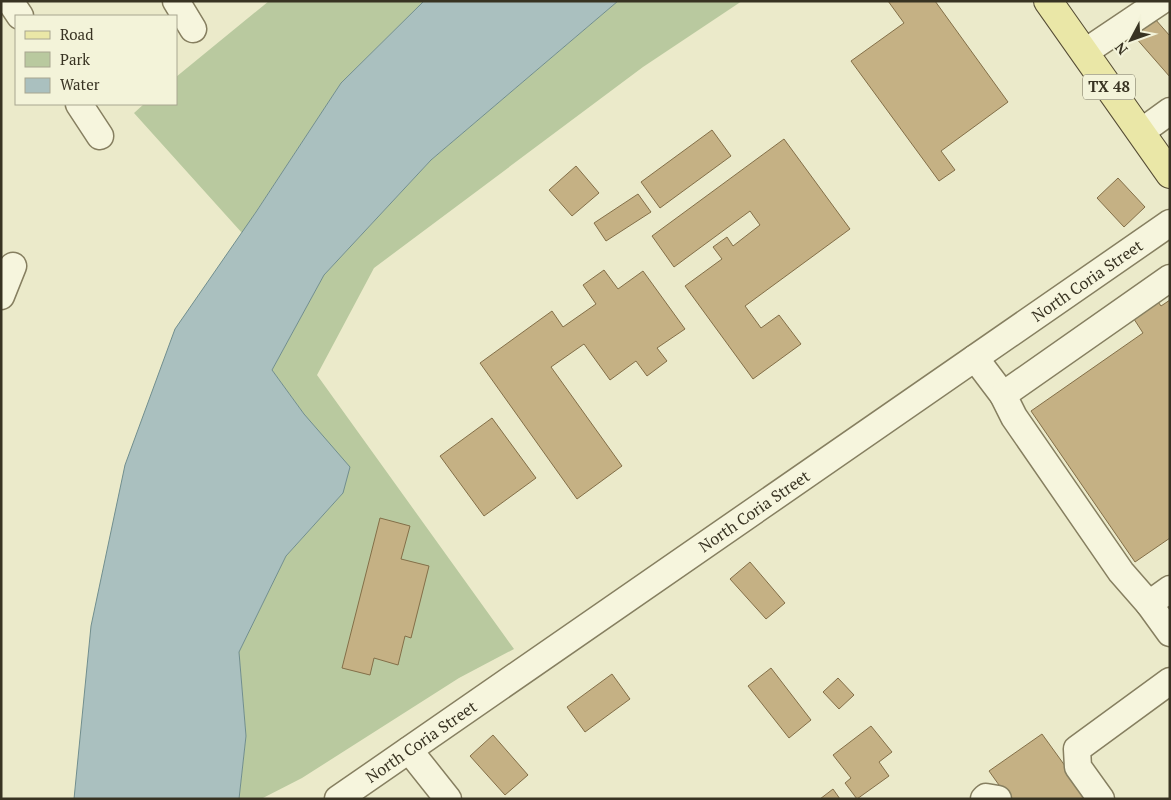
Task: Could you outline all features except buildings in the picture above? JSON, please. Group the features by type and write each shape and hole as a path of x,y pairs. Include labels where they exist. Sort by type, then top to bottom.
{"main road":[{"name":"TX 48","path":"1048,1 1170,174"}],"street":[{"path":"10,1 19,15"},
{"path":"176,1 193,29"},
{"path":"1085,52 1161,1"},
{"path":"79,105 100,136"},
{"path":"1141,132 1170,111"},
{"name":"North Coria Street","path":"338,799 1170,223"},
{"path":"1,296 13,266"},
{"path":"1003,395 1170,278"},
{"path":"975,358 1003,395 1014,417 1121,572 1149,604 1170,633"},
{"path":"1149,604 1170,589"},
{"path":"1100,799 1078,767 1077,749 1170,681"},
{"path":"409,750 448,799"},
{"path":"984,799 986,797 998,799"}],"green space":[{"path":"269,1 424,1 341,83 242,233 134,113 143,105 178,105 178,75"},
{"path":"618,1 742,1 643,67 374,268 317,375 514,649 459,678 302,778 261,799 239,799 246,736 239,652 286,556 343,493 304,414 272,370 324,275 431,160"}],"water":[{"path":"424,1 618,1 431,160 324,275 272,370 304,414 350,467 343,493 286,556 239,652 246,736 239,799 74,799 91,626 125,465 175,329 256,212 341,83"}]}
